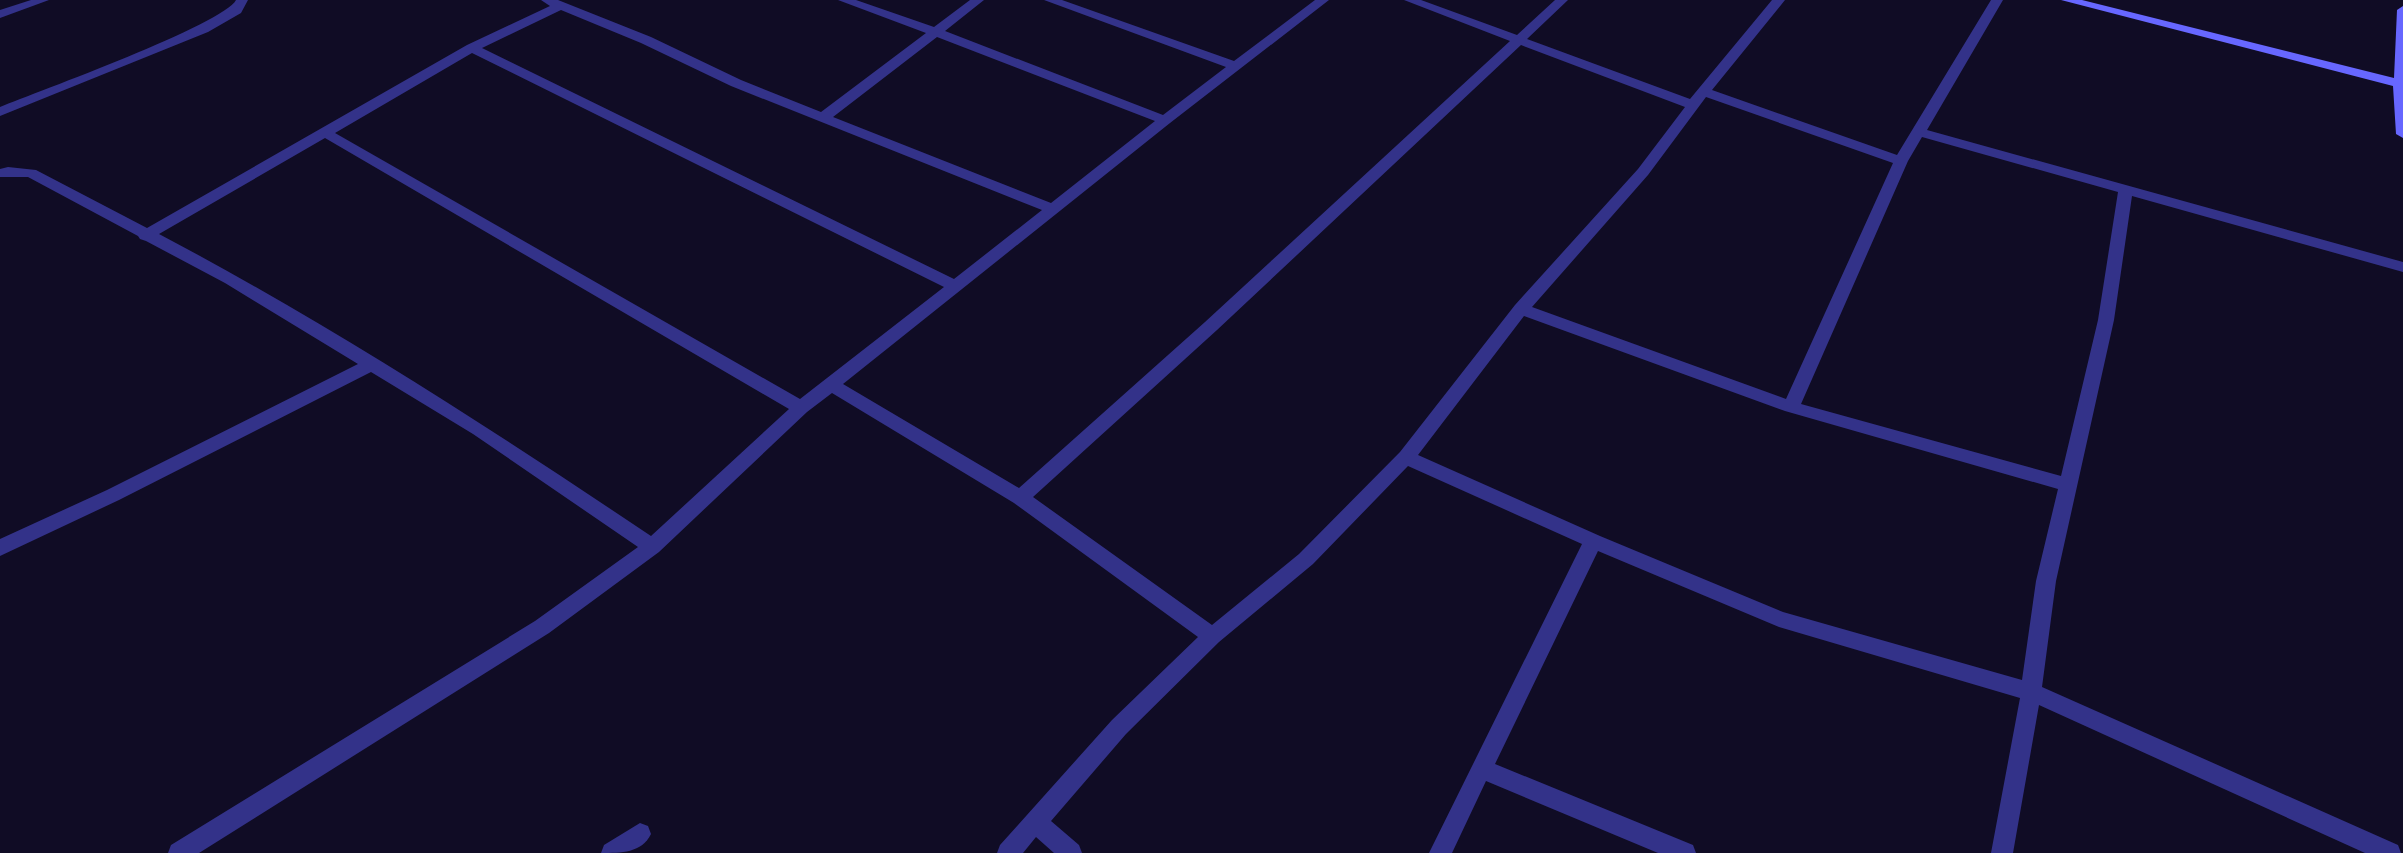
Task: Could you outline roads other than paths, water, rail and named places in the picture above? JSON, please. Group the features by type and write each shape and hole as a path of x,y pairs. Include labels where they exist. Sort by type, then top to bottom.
{"street":[{"path":"0,14 43,0"},
{"path":"0,112 204,29 237,10 242,0"},
{"path":"844,0 936,32 1166,120"},
{"path":"825,116 978,0"},
{"path":"1050,0 1235,66"},
{"path":"179,853 542,627 652,547 801,408 1235,66 1323,0"},
{"path":"1410,0 1518,39 1900,161"},
{"path":"1020,498 1211,326 1562,0"},
{"path":"1008,853 1119,727 1212,636 1306,559 1406,457 1521,309 1643,172 1779,0"},
{"path":"1791,407 1900,161 1997,0"},
{"path":"2067,0 2401,74"},
{"path":"145,236 554,3 646,40 736,83 825,116 1053,209"},
{"path":"2403,10 2403,134"},
{"path":"472,48 956,286"},
{"path":"324,132 801,408"},
{"path":"1919,132 2403,267"},
{"path":"0,173 31,173 145,236 231,279 479,429 652,547"},
{"path":"2002,853 2031,692 2046,581 2106,320 2126,190"},
{"path":"1521,309 1791,407 2068,485"},
{"path":"0,548 113,495 370,365"},
{"path":"831,384 1020,498 1212,636"},
{"path":"1406,457 1593,541 1779,619 2031,692 2390,853"},
{"path":"1440,853 1593,541"},
{"path":"1481,769 1685,853"},
{"path":"1035,822 1071,853"},
{"path":"612,853 640,834"}]}
